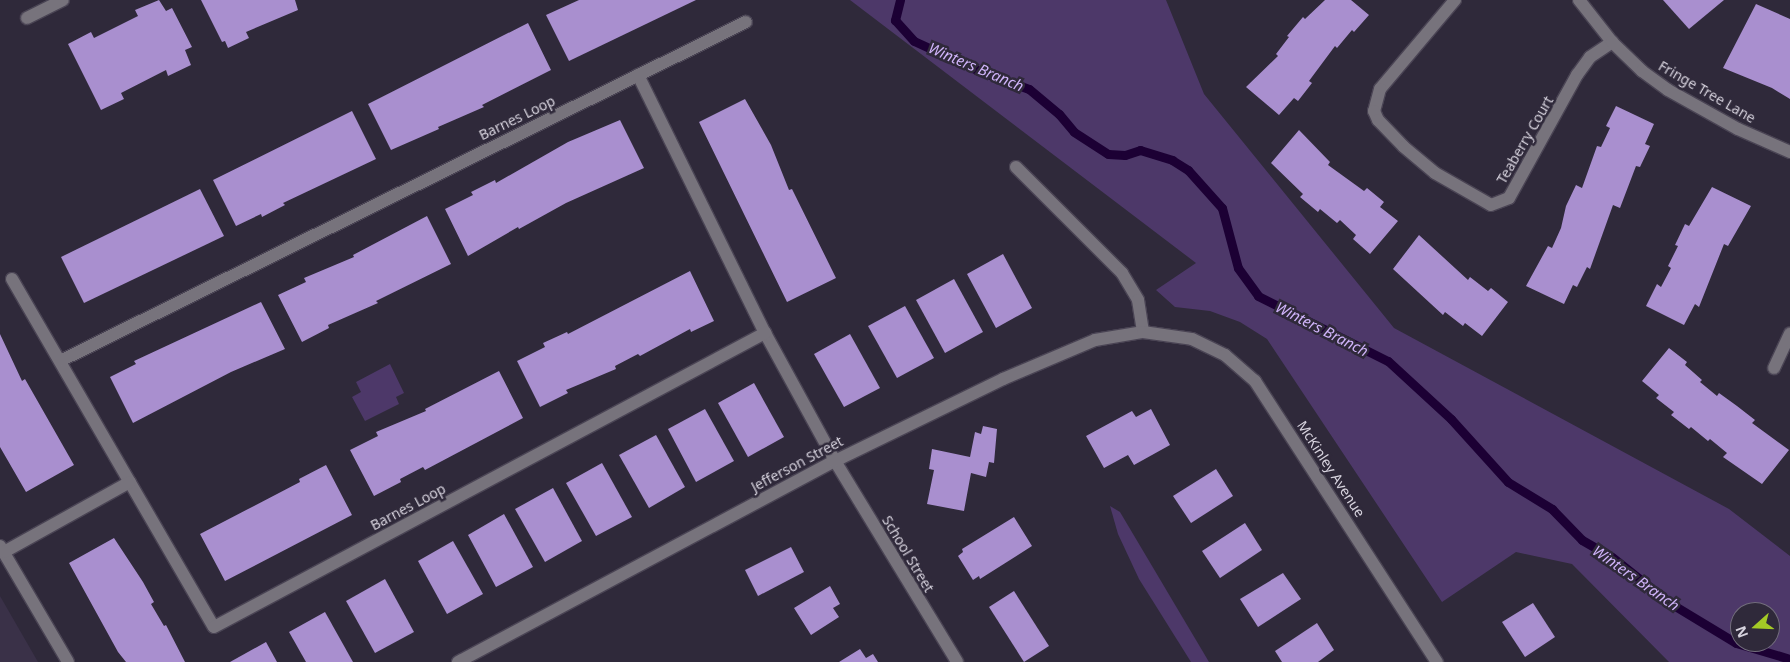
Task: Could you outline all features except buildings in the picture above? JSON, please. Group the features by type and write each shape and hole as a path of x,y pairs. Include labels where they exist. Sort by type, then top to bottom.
{"street":[{"path":"28,18 64,0"},
{"name":"Teaberry Court","path":"1455,0 1380,89 1374,111 1378,120 1404,148 1435,173 1491,206 1509,198 1577,75 1590,57 1612,42"},
{"name":"Fringe Tree Lane","path":"1579,0 1612,42 1642,71 1668,90 1738,129 1790,152"},
{"name":"Barnes Loop","path":"60,361 746,22"},
{"path":"638,75 765,334 835,461"},
{"path":"1016,167 1122,273 1138,300 1143,332"},
{"name":"Barnes Loop","path":"12,279 214,627 765,334"},
{"name":"Jefferson Street","path":"466,660 835,461 1060,353 1095,340 1143,332 1165,333"},
{"name":"McKinley Avenue","path":"1165,333 1192,340 1226,355 1255,381 1437,662"},
{"path":"1774,368 1790,333"},
{"name":"School Street","path":"835,461 956,662"},
{"path":"68,662 2,549 130,482"}],"shaded area":[{"path":"850,0 1166,0 1204,94 1394,328 1729,509 1790,556 1790,662 1669,662 1572,564 1516,552 1442,602 1267,339 1240,322 1210,311 1175,307 1156,290 1196,263"},
{"path":"390,364 404,393 396,397 399,404 365,421 352,397 361,392 356,382"},
{"path":"1110,506 1120,512 1209,662 1191,662 1139,579 1118,534"},
{"path":"0,596 38,662 0,662"}],"waterway":[{"name":"Winters Branch","path":"900,0 895,20 914,41 979,71 1029,89 1059,114 1074,132 1108,154 1125,155 1140,150 1172,160 1188,170 1222,208 1238,268 1258,296 1388,361 1451,419 1508,482 1552,509 1582,540 1612,557 1670,603 1736,643 1790,659"}]}
